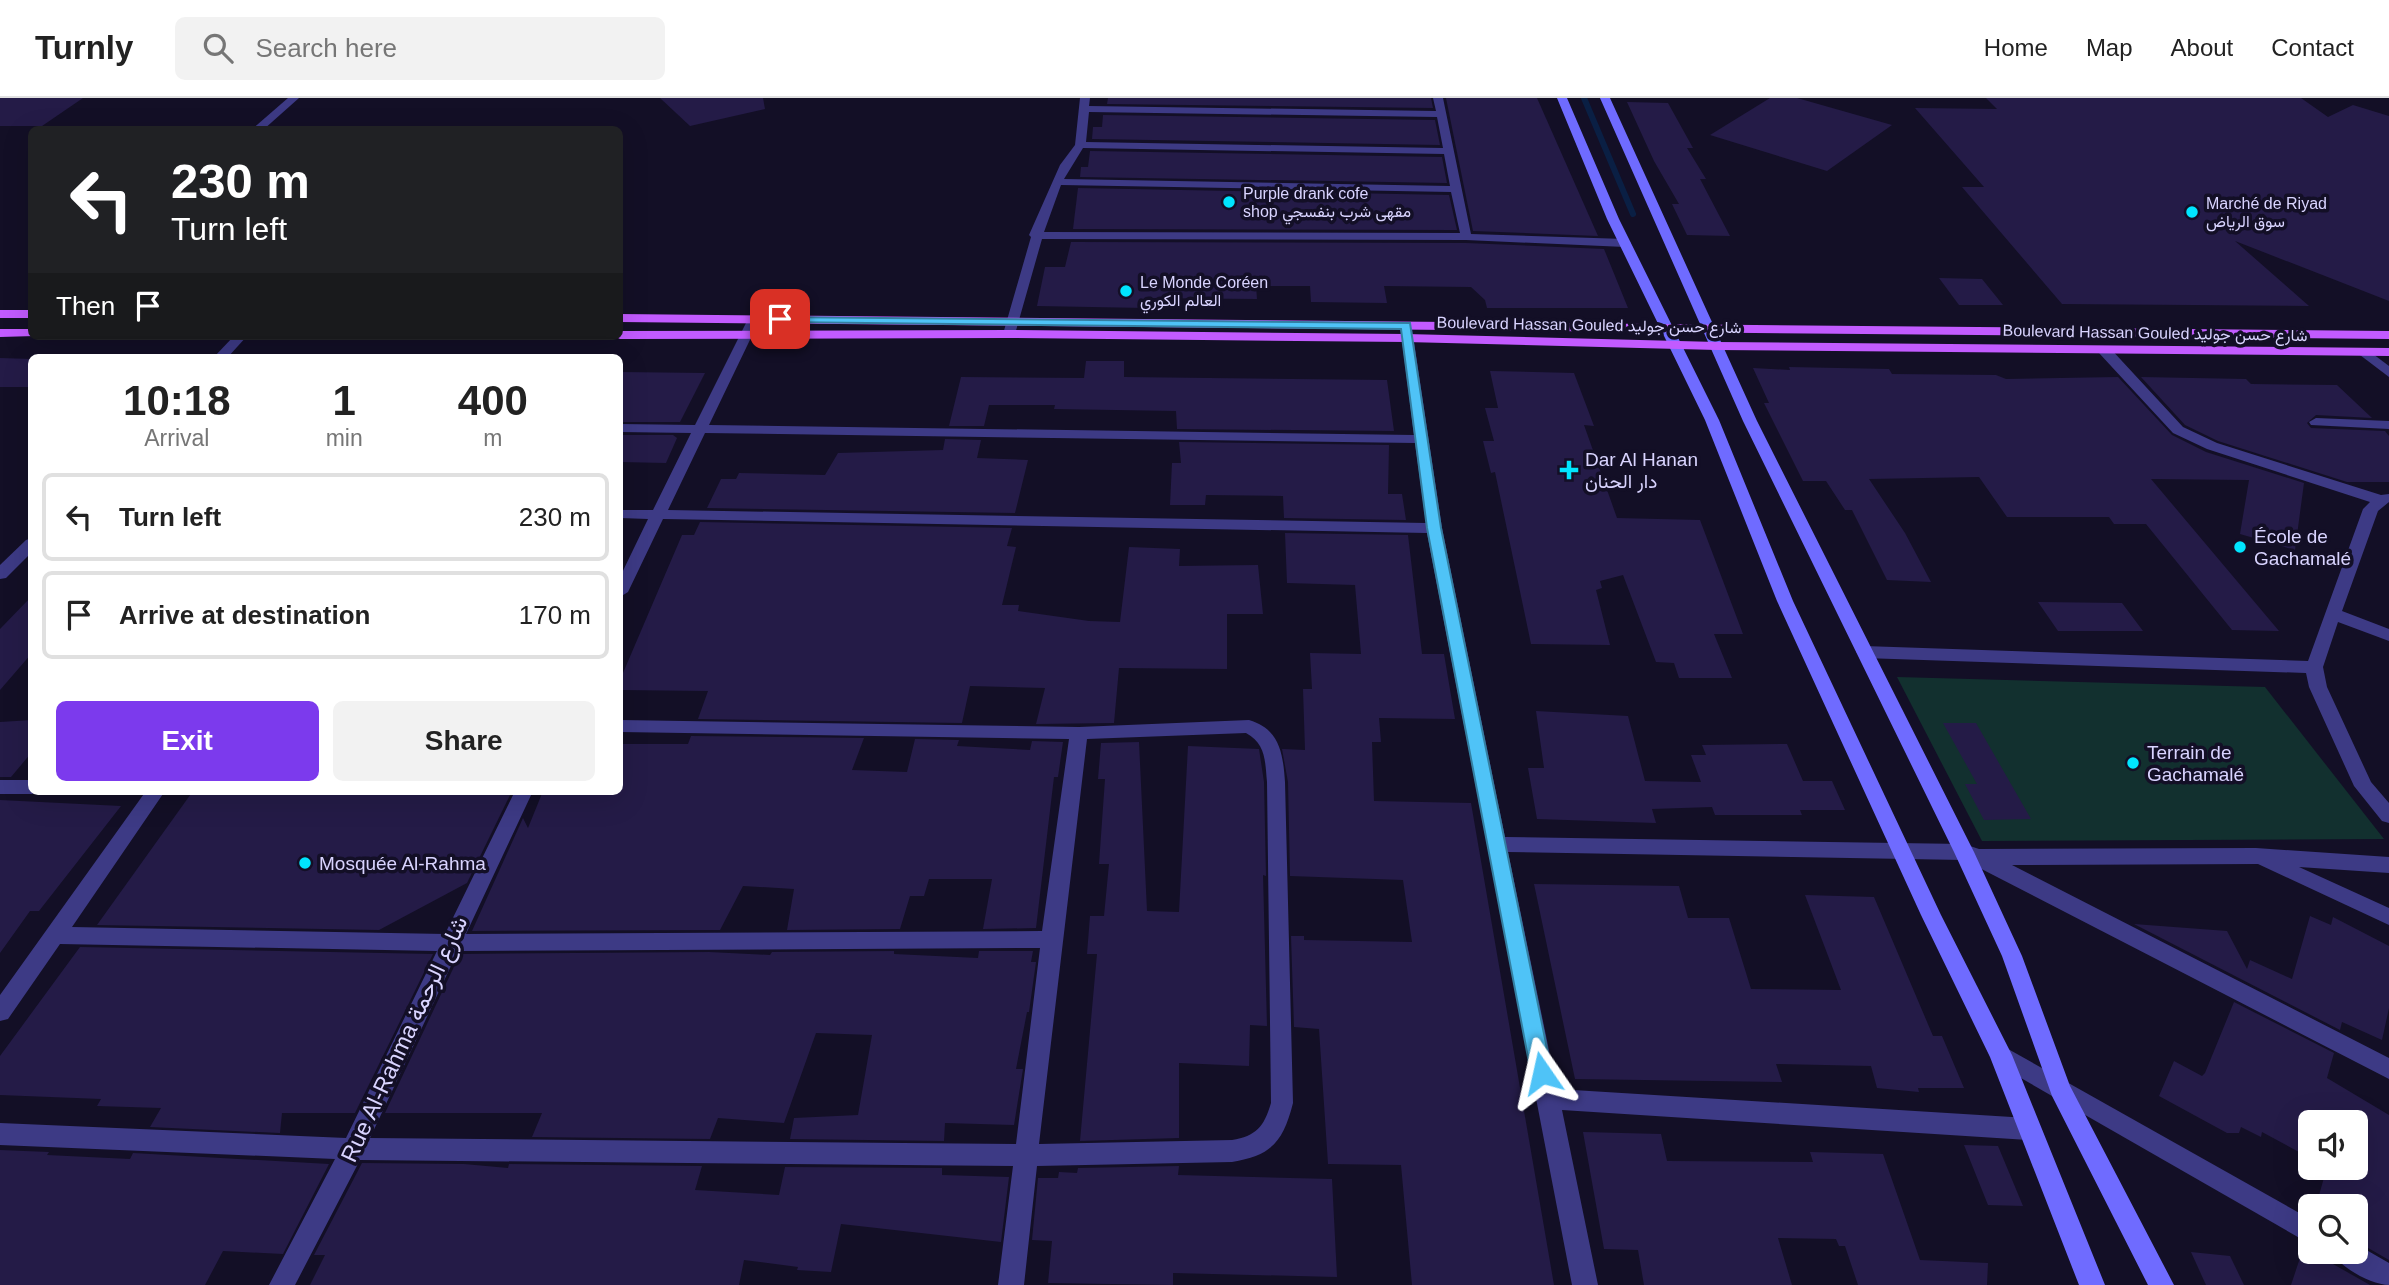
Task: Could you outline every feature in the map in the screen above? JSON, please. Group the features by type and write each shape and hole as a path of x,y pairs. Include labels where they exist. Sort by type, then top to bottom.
{"main road":[{"path":"1562,98 1625,243 1712,420 1785,601 1900,850 2001,1055 2028,1129 2092,1285"},
{"path":"1605,98 1713,337 1864,652 1972,854 2060,1089 2161,1285"},
{"path":"0,314 28,313"},
{"name":"Boulevard Hassan Gouled شارع حسن جوليد","path":"623,318 1014,320 1671,337 1900,331 2389,335"},
{"name":"Boulevard Hassan Gouled شارع حسن جوليد","path":"623,335 1406,331"},
{"path":"1900,331 1910,348"},
{"path":"0,332 28,333"},
{"name":"Boulevard Hassan Gouled شارع حسن جوليد","path":"1671,337 1910,348 2389,352"}],"street":[{"path":"261,126 294,98"},
{"path":"1437,98 1466,237"},
{"path":"1009,334 1035,235 1065,165 1080,145 1084,104 1440,114"},
{"path":"1080,145 1449,151"},
{"path":"1058,182 1457,189"},
{"path":"1035,235 1466,237 1625,243"},
{"path":"623,586 754,319"},
{"path":"1406,331 1434,528 1585,1285"},
{"path":"224,354 238,340"},
{"path":"2104,350 2178,429 2212,446 2385,499"},
{"path":"2365,352 2389,373"},
{"path":"2316,422 2389,425"},
{"path":"623,428 1423,439"},
{"path":"2385,499 2371,509 2314,667 2318,687 2363,786 2389,816"},
{"path":"623,514 1434,528"},
{"path":"0,574 28,547"},
{"path":"2333,614 2389,635"},
{"path":"1864,652 2314,667"},
{"path":"0,1134 352,1149 1026,1156 1231,1152 1255,1148 1276,1130 1282,1103 1276,782 1273,749 1265,734 1249,726 1079,733 623,726"},
{"path":"1011,1285 1051,939 1079,733"},
{"path":"2363,786 2389,797"},
{"path":"0,787 28,787"},
{"path":"0,1012 153,795"},
{"name":"Rue Al-Rahma شارع الرحمة","path":"282,1285 352,1149 522,795"},
{"path":"1496,844 1900,850 1972,854 2256,856 2389,865"},
{"path":"1972,854 2389,1069"},
{"path":"2256,856 2389,918"},
{"path":"55,935 449,943 1051,939"},
{"path":"2001,1055 2298,1225"},
{"path":"1547,1099 2028,1129"},
{"path":"2366,1264 2389,1277"}],"green space":[{"name":"Terrain de Gachamalé","path":"1897,677 2265,687 2384,839 1982,841"}],"building":[{"path":"0,98 83,98 42,126 0,126"},
{"path":"660,98 763,98 765,109 690,126"},
{"path":"1108,98 1431,98 1433,108 1107,104"},
{"path":"1446,98 1537,98 1598,236 1473,231"},
{"path":"1770,98 1797,98 1892,125 1827,171 1710,135"},
{"name":"Marché de Riyad سوق الرياض","path":"1986,98 2301,98 2328,117 2353,105 2389,116 2389,301 2235,241 2309,306 2062,304 1962,187 1984,187 1915,108 1997,109"},
{"path":"1627,102 1668,103 1693,148 1687,148 1706,179 1700,179 1730,236 1687,235 1672,204 1679,204 1654,161"},
{"path":"1103,115 1435,120 1440,145 1092,139 1093,127 1102,127"},
{"path":"1090,151 1442,157 1447,183 1080,177 1081,167 1088,167"},
{"path":"1078,188 1449,195 1457,230 1073,229"},
{"path":"1071,242 1466,243 1604,249 1628,308 1487,308 1485,300 1471,287 1384,286 1387,303 1311,302 1310,286 1256,286 1257,299 1147,298 1146,308 1037,306 1045,267 1065,267"},
{"path":"1939,278 1982,279 2003,305 1959,305"},
{"path":"0,358 28,359 28,387 0,387"},
{"path":"1086,361 1124,361 1124,377 1387,380 1394,431 1177,429 1176,411 1054,409 1055,405 989,405 984,426 949,426 961,377 1084,378"},
{"path":"1789,367 1889,369 1892,374 1996,375 2006,379 2118,377 2172,435 2206,452 2304,483 2295,550 2240,534 2249,480 2151,479 2279,631 2232,630 2146,524 2114,524 2109,517 2007,517 1979,477 1869,479 1905,533 1931,582 1887,580 1852,510 1845,510 1826,481 1803,481 1764,403 1769,403 1753,368 1790,370"},
{"path":"1490,371 1574,373 1594,426 1584,425 1617,518 1700,520 1743,634 1714,634 1732,678 1679,678 1674,663 1656,662 1623,575 1600,581 1602,588 1596,590 1610,645 1531,644 1495,472 1491,473 1483,441 1494,441 1485,408 1498,408"},
{"path":"623,372 705,373 680,422 623,422"},
{"path":"2141,377 2246,379 2251,384 2337,385 2372,418 2316,415 2307,423 2311,428 2385,431 2389,436 2389,482 2347,482 2218,441 2185,425"},
{"path":"623,435 673,435 677,438 666,463 623,462"},
{"path":"945,439 981,440 977,458 1028,460 1015,513 707,508 721,479 736,479 739,473 825,475 838,453 943,450"},
{"path":"1179,442 1389,445 1388,494 1402,494 1406,520 1284,518 1283,496 1206,495 1205,505 1170,505 1172,463 1181,463"},
{"path":"700,522 1012,528 1007,546 1016,547 1002,605 1019,605 1018,611 1089,621 1120,622 1129,547 1180,549 1179,566 1258,565 1263,614 1227,614 1227,669 1119,668 1114,723 1036,724 1045,688 970,686 962,723 698,719 708,691 623,690 623,673 682,535 694,535"},
{"path":"1285,533 1408,535 1422,654 1444,654 1455,719 1379,718 1381,742 1372,742 1374,801 1471,803 1554,1285 1412,1285 1401,1165 1328,1164 1319,1029 1294,1027 1291,936 1304,936 1304,940 1412,942 1403,880 1290,876 1288,782 1282,749 1305,750 1303,689 1312,689 1310,653 1361,654 1355,585 1287,583"},
{"path":"28,600 28,658 0,690 0,629"},
{"path":"2038,602 2122,603 2143,631 2058,631"},
{"path":"1536,711 1628,716 1645,781 1701,782 1691,755 1706,755 1702,745 1787,744 1803,781 1832,781 1845,810 1800,810 1802,815 1715,815 1712,807 1652,809 1656,823 1537,819 1528,768 1544,768"},
{"path":"28,720 28,757 11,777 0,777 0,722"},
{"path":"1943,723 1976,723 2031,819 1984,820 1965,784 1977,784"},
{"path":"691,736 864,738 852,770 907,772 915,739 959,740 957,746 1030,750 1032,741 1063,742 1058,777 1054,777 1036,928 983,929 992,879 929,879 924,896 910,896 900,929 787,930 794,889 743,886 720,930 472,931 523,818 528,828 541,795 623,795 623,744 688,744"},
{"path":"1139,742 1147,911 1179,912 1188,746 1259,749 1264,782 1266,876 1263,875 1267,1026 1250,1025 1249,1066 1179,1063 1179,1138 1080,1141 1097,954 1087,954 1090,916 1104,916 1109,864 1099,864 1105,779 1098,779 1101,743"},
{"name":"Mosquée Al-Rahma","path":"190,795 510,795 467,883 379,930 97,925"},
{"path":"0,800 121,806 39,911 30,911 0,953"},
{"path":"1534,884 1679,886 1688,918 1729,918 1751,989 1841,990 1805,895 1874,897 1933,1036 1942,1036 1964,1088 1918,1088 1919,1092 1877,1088 1871,1066 1776,1064 1782,1082 1575,1079"},
{"path":"2310,916 2331,925 2333,917 2389,946 2389,1008 2382,1040 2342,1022 2340,1030 2134,924 2227,931 2247,969 2250,960 2292,979"},
{"path":"80,947 433,954 355,1113 282,1113 280,1133 150,1127 161,1108 97,1106 101,1099 0,1095 0,1056"},
{"path":"894,951 894,954 978,958 979,951 1033,951 1031,962 1036,962 1029,1012 1016,1069 1023,1069 1014,1125 945,1123 944,1141 790,1139 794,1118 858,1115 872,1035 816,1033 784,1123 718,1118 710,1139 532,1137 542,1113 385,1113 460,954 709,952 770,955 772,952"},
{"path":"2234,1002 2334,1053 2327,1078 2389,1115 2389,1260 2368,1248 2368,1194 2319,1194 2323,1180 2368,1180 2368,1110 2298,1110 2298,1152 2262,1132 2261,1137 2241,1127 2239,1133 2227,1133 2159,1096 2174,1061 2202,1076"},
{"path":"1583,1132 1661,1134 1667,1161 1813,1162 1810,1152 1883,1154 1920,1260 1988,1263 1987,1285 1858,1285 1845,1246 1839,1246 1836,1239 1778,1238 1792,1285 1644,1285 1638,1250 1604,1249"},
{"path":"1964,1145 1998,1146 2023,1206 1988,1205"},
{"path":"0,1150 130,1159 133,1153 329,1164 283,1254 223,1251 205,1285 0,1285"},
{"path":"362,1163 464,1164 508,1168 509,1164 702,1166 695,1190 779,1195 785,1167 942,1168 942,1175 1009,1177 1001,1242 841,1224 831,1272 797,1270 798,1267 744,1260 739,1285 310,1285 325,1255 314,1255"},
{"path":"1179,1166 1178,1175 1332,1179 1337,1277 1173,1273 1173,1285 1048,1283 1052,1241 1032,1240 1038,1178 1058,1178 1059,1172 1077,1173 1078,1168"},
{"path":"2191,1252 2230,1256 2244,1285 2206,1285"},
{"path":"2298,1264 2333,1264 2370,1285 2291,1285"}],"waterway":[{"path":"1584,98 1633,214"}],"place":[{"name":"Purple drank cofe shop مقهى شرب بنفسجي","path":"1229,202"},
{"name":"Marché de Riyad سوق الرياض","path":"2192,212"},
{"name":"Le Monde Coréen العالم الكوري","path":"1126,291"},
{"name":"Dar Al Hanan دار الحنان","path":"1569,470"},
{"name":"École de Gachamalé","path":"2240,547"},
{"name":"Terrain de Gachamalé","path":"2133,763"},
{"name":"Mosquée Al-Rahma","path":"305,863"}],"route":[{"path":"780,319 1406,325 1434,528 1542,1073"}]}
